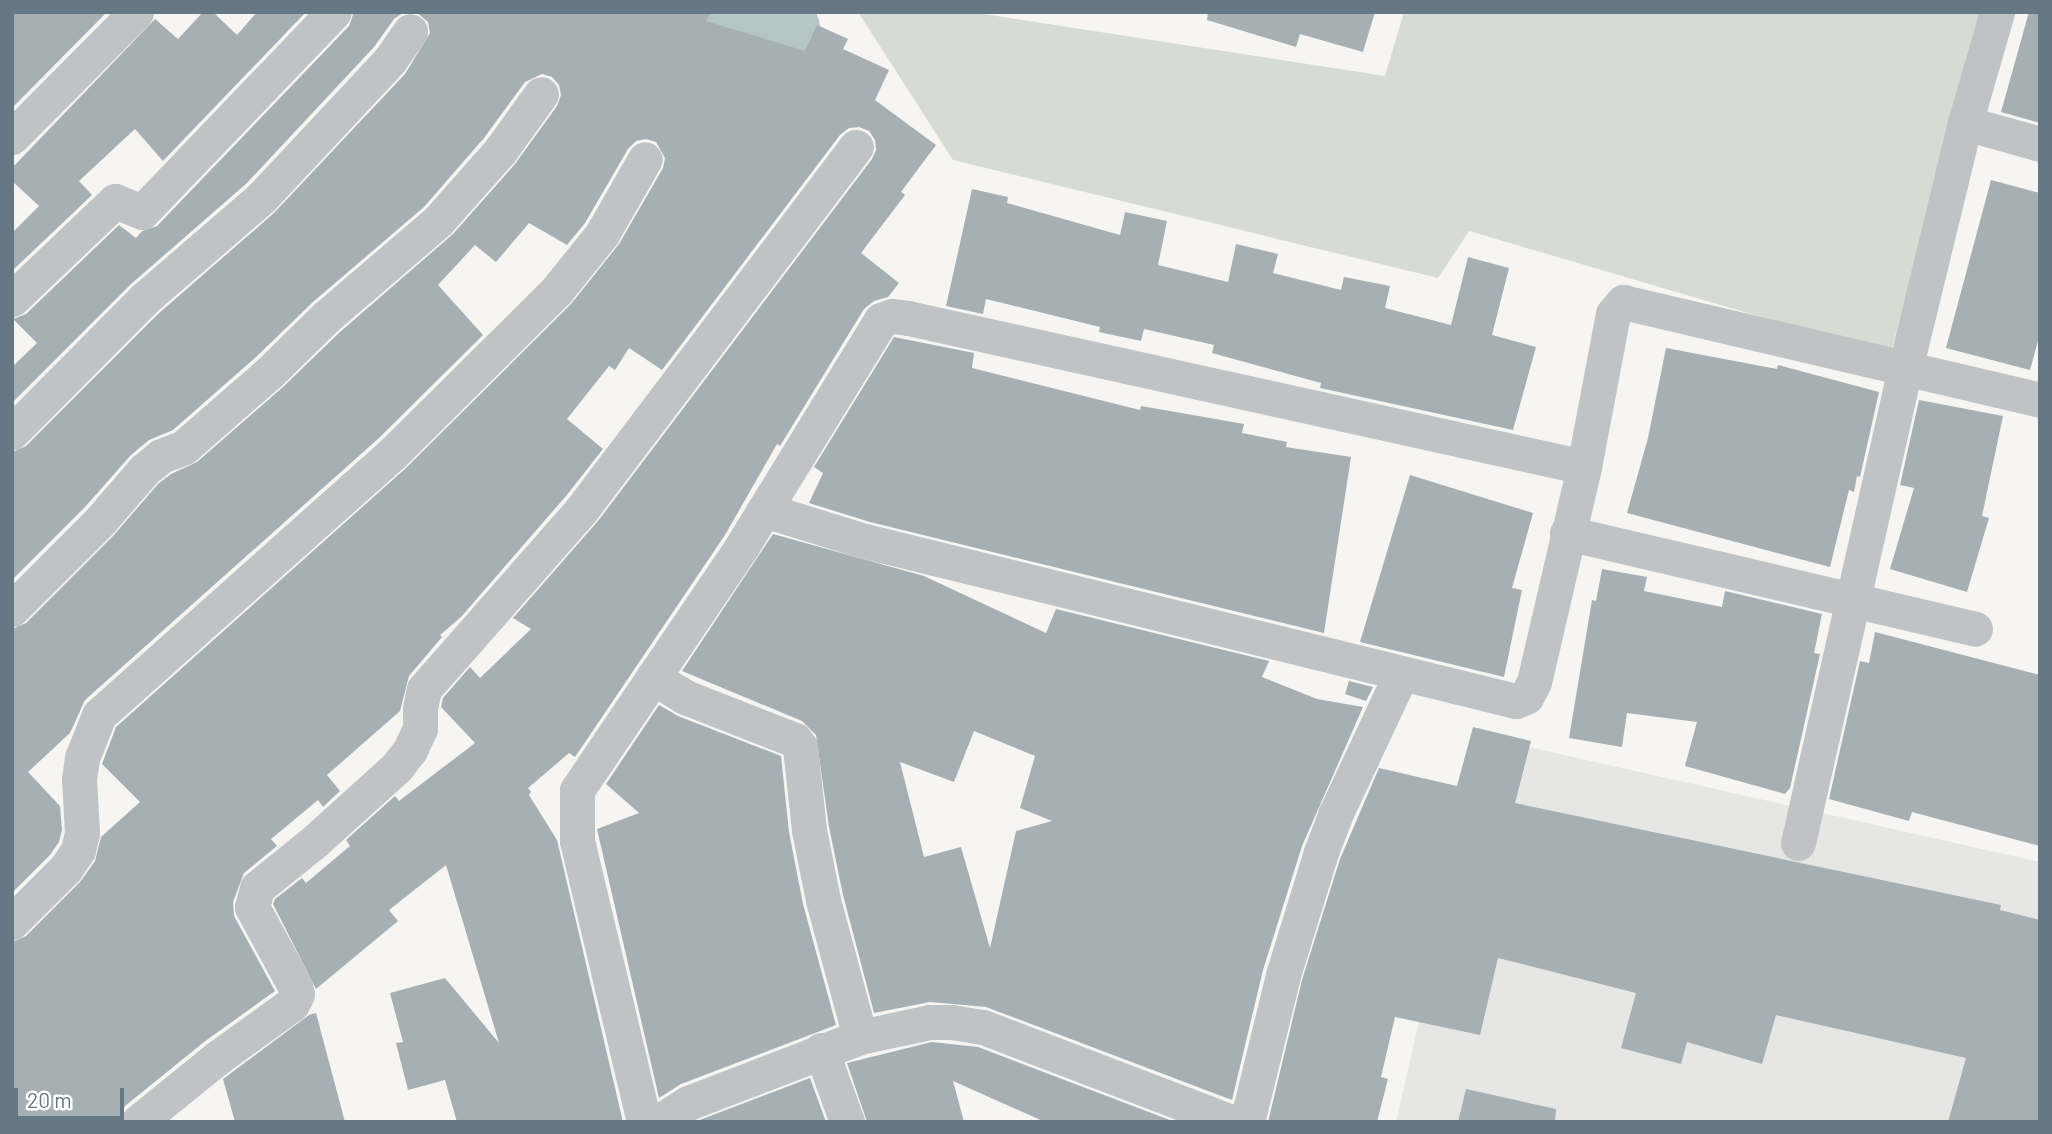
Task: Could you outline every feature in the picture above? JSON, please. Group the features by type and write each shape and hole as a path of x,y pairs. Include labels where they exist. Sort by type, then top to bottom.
{"street":[{"path":"12,137 136,12"},
{"path":"12,299 115,201 142,212 334,12"},
{"path":"1798,843 1905,369 1965,123 1997,12"},
{"path":"12,432 144,299 261,198 390,60 410,31"},
{"path":"12,609 100,521 144,470 161,456 184,447 270,372 326,317 439,221 500,151 541,93"},
{"path":"1965,123 2040,144"},
{"path":"138,1122 217,1058 292,1004 297,994 295,986 252,907 257,888 315,841 397,767 410,750 420,729 419,709 424,689 582,509 856,147"},
{"path":"12,922 66,868 78,850 82,832 79,779 82,758 99,715 393,453 557,290 602,234 645,159"},
{"path":"764,510 879,544 1504,701 1516,701 1526,697 1534,682 1584,467 1613,314 1623,302 2040,400"},
{"path":"644,1122 577,841 577,790 764,510 881,320 892,316 1584,467"},
{"path":"1567,533 1975,629"},
{"path":"1247,1122 1283,975 1321,852 1335,815 1401,674"},
{"path":"653,677 685,697 795,740 800,747 809,830 823,901 860,1037"},
{"path":"658,1122 688,1103 821,1050 860,1037 930,1022 983,1027 1232,1122"},
{"path":"821,1050 846,1122"}],"shaded area":[{"path":"858,12 984,14 1385,76 1404,12 1981,12 1890,355 1469,231 1438,278 953,160"},
{"path":"1484,737 2040,862 2040,1122 1396,1122"}],"building":[{"path":"12,12 105,14 12,108"},
{"path":"203,12 213,12 237,35 257,12 306,12 163,161 135,129 79,181 92,195 12,271 12,233 39,206 12,181 12,168 155,19 178,39"},
{"path":"354,12 404,12 394,19 374,47 247,183 130,285 12,403 12,367 37,343 13,319 26,314 119,225 136,238 142,231 157,226 349,26"},
{"path":"416,12 710,12 706,21 805,51 817,25 848,39 843,49 889,70 875,100 936,145 901,192 905,195 861,253 899,283 888,297 874,301 864,309 780,446 777,444 725,535 575,757 569,753 528,788 531,792 529,795 557,840 623,1122 457,1122 445,1080 408,1090 396,1043 403,1042 390,993 445,978 499,1043 446,865 389,910 398,921 316,989 273,904 275,899 302,878 306,883 350,846 346,840 395,796 399,801 475,743 441,707 443,698 470,667 480,678 531,629 513,618 598,521 872,159 876,150 875,140 869,131 859,127 849,128 840,135 662,370 629,348 615,370 609,366 567,419 603,449 461,617 440,635 442,637 409,676 400,711 327,775 340,791 323,807 318,800 271,839 277,846 244,873 233,902 234,916 275,991 204,1042 125,1106 118,1122 12,1122 12,942 26,936 80,882 95,861 101,837 140,802 102,764 116,727 406,468 571,304 619,244 663,168 665,158 656,142 646,139 636,141 628,149 585,223 567,245 529,223 496,262 475,245 438,285 483,335 379,438 85,700 70,733 28,772 60,806 62,830 59,842 50,855 12,893 12,629 26,623 114,535 158,484 171,474 197,462 453,234 515,164 557,106 561,95 559,85 552,77 542,74 525,82 484,138 424,207 313,302 256,357 173,430 149,440 131,455 85,507 12,580 12,452 26,446 158,314 274,213 405,74 430,33 428,22"},
{"path":"1208,12 1375,12 1363,52 1300,34 1296,47 1207,20"},
{"path":"2029,12 2040,12 2040,123 2001,112"},
{"path":"1991,180 2040,193 2040,334 2030,370 1946,348"},
{"path":"972,189 1008,197 1007,203 1120,235 1125,212 1167,221 1158,265 1228,282 1236,244 1278,254 1273,273 1341,290 1344,277 1390,286 1385,308 1451,325 1468,257 1509,268 1492,335 1536,347 1513,430 1320,388 1321,383 1212,353 1214,345 1144,329 1141,341 1099,332 1100,327 986,299 983,314 946,306"},
{"path":"894,337 974,353 972,368 1140,410 1141,406 1244,424 1242,433 1287,442 1286,447 1351,457 1324,633 870,522 809,503 823,473 814,467"},
{"path":"1666,348 1777,369 1778,365 1879,392 1860,477 1857,476 1854,492 1849,490 1830,567 1627,513 1648,438"},
{"path":"1919,400 2003,416 1982,516 1989,518 1967,592 1890,569 1914,488 1900,485"},
{"path":"1410,475 1533,513 1512,588 1522,590 1504,677 1360,642"},
{"path":"773,534 924,576 1046,633 1056,609 1269,661 1262,677 1317,699 1363,707 1302,846 1263,970 1232,1100 986,1007 930,1002 874,1013 843,895 829,827 816,735 802,721 682,671","holes":["974,731 1035,756 1020,808 1052,821 1016,831 990,948 961,847 924,857 900,762 954,782"]},
{"path":"1602,569 1647,577 1644,591 1722,607 1725,591 1822,614 1814,653 1820,654 1790,788 1785,794 1685,766 1697,722 1627,713 1622,747 1569,738 1592,600 1596,601"},
{"path":"1875,632 2040,675 2040,846 1912,812 1909,821 1829,799 1860,661 1869,663"},
{"path":"1349,681 1373,687 1366,701 1345,694"},
{"path":"659,705 678,716 781,756 789,832 803,904 836,1025 681,1084 659,1098 597,829 639,813 606,784"},
{"path":"1473,727 1531,741 1515,803 2001,905 2000,910 2040,920 2040,1122 1948,1122 1966,1058 1776,1015 1762,1064 1687,1042 1681,1064 1621,1048 1636,993 1498,958 1480,1035 1395,1017 1381,1077 1388,1079 1377,1122 1268,1122 1302,980 1340,859 1379,768 1457,786"},
{"path":"316,1013 345,1122 235,1122 223,1079 309,1015"},
{"path":"932,1042 978,1047 1175,1122 1045,1122 953,1081 964,1122 867,1122 847,1063"},
{"path":"810,1078 826,1122 696,1122 697,1121"},
{"path":"1466,1089 1556,1109 1555,1122 1458,1122"}],"waterway":[{"path":"738,12 787,29"}]}
